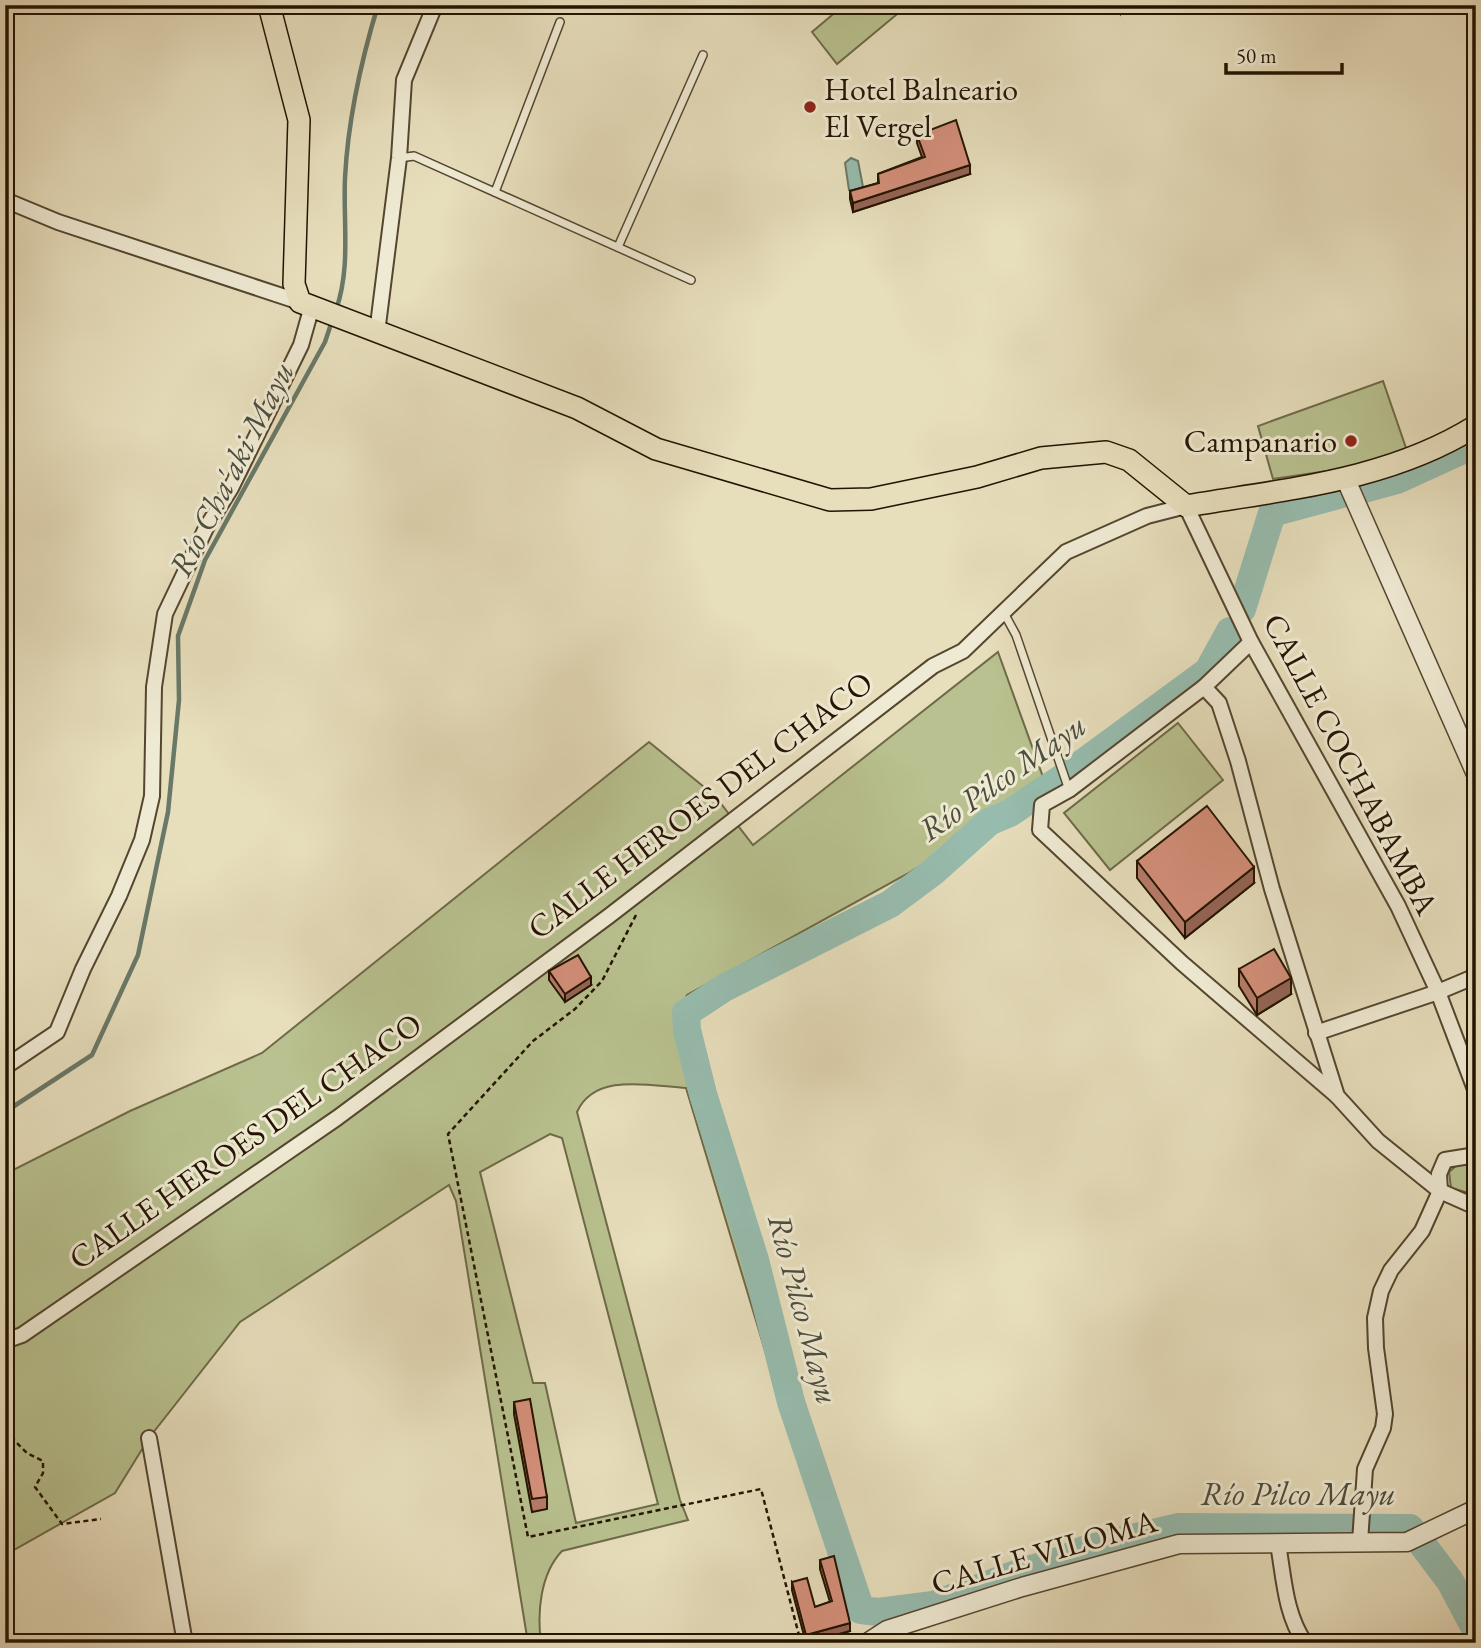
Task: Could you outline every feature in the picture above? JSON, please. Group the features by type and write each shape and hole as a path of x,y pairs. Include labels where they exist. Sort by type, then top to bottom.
{"main road":[{"path":"269,5 299,120 294,284 310,306 577,408 656,449 830,500 871,499 977,477 1041,458 1076,452 1106,452 1129,460 1186,506"},
{"name":"CALLE HEROES DEL CHACO","path":"1186,506 1346,480 1442,447 1476,426"}],"street":[{"path":"377,333 399,158 404,80 435,5"},
{"path":"5,200 58,222 310,306 301,345 231,488 190,560 166,614 154,687 152,796 142,840 57,1032 5,1067"},
{"path":"1346,480 1476,774"},
{"name":"CALLE HEROES DEL CHACO","path":"5,1341 22,1335 337,1118 609,916 933,666 962,651 1066,552 1135,521 1186,506"},
{"name":"CALLE COCHABAMBA","path":"1186,506 1251,642 1398,906 1438,992 1476,1092"},
{"path":"1251,642 1204,687 1069,790 1042,805 1040,830 1182,963 1337,1097 1378,1141 1440,1191 1476,1207"},
{"path":"1204,687 1219,703 1238,761 1337,1097"},
{"path":"1316,1033 1438,992 1476,976"},
{"path":"1360,1539 1364,1469 1383,1428 1385,1414 1376,1348 1375,1318 1381,1291 1391,1270 1422,1231 1440,1191 1439,1174 1446,1160 1476,1155"},
{"path":"149,1438 185,1643"},
{"name":"CALLE VILOMA","path":"867,1643 1022,1587 1179,1544 1278,1544 1360,1539 1407,1542 1476,1509"},
{"path":"1278,1544 1286,1597 1296,1629 1305,1643"}],"lane":[{"path":"495,192 560,22"},
{"path":"618,247 703,55"},
{"path":"399,158 414,156 691,280"},
{"path":"1003,612 1016,635 1069,790"}],"path":[{"path":"638,912 602,981 575,1009 533,1041 448,1134 528,1536 761,1489 801,1643"},
{"path":"5,1431 27,1452 43,1461 43,1473 35,1487 62,1524 101,1519"}],"green space":[{"path":"844,5 908,5 837,64 812,32"},
{"path":"1383,381 1406,448 1368,465 1273,479 1258,426"},
{"path":"998,652 1047,788 907,874 687,995 682,1007 703,1094 732,1179 782,1354 792,1402 822,1486 803,1477 686,1088 625,1084 597,1091 585,1099 577,1112 680,1500 688,1520 562,1551 549,1571 542,1594 541,1643 528,1643 456,1201 449,1185 240,1322 149,1438 115,1493 5,1555 5,1174 130,1111 262,1053 649,742 715,796 753,845","holes":["550,1134 562,1138 658,1504 576,1523 545,1383 533,1383 480,1172"]},
{"path":"1178,723 1223,780 1110,870 1064,813"},
{"path":"1476,1163 1476,1195 1451,1188 1449,1172 1457,1165"}],"shaded area":[{"path":"851,158 858,161 863,187 858,192 849,190 845,163"}],"building":[{"path":"956,120 970,165 853,203 850,191 879,183 878,174 925,157 917,135"},
{"path":"1207,806 1254,867 1185,922 1137,861"},
{"path":"1274,949 1291,978 1257,998 1239,969"},
{"path":"578,955 591,977 565,994 549,971"},
{"path":"530,1399 547,1497 532,1499 514,1402"},
{"path":"834,1556 850,1623 806,1635 792,1582 807,1578 815,1607 832,1601 820,1560"}],"waterway":[{"name":"Río Cha'aki Mayu","path":"336,310 345,261 345,178 352,112 378,5"},
{"name":"Río Cha'aki Mayu","path":"5,1112 92,1055 138,955 168,812 179,700 178,636 205,560 325,342 332,321"},
{"path":"1360,490 1397,480 1476,444"},
{"path":"1242,609 1272,513 1342,494"},
{"name":"Río Pilco Mayu","path":"1230,631 1208,671 1065,776 1010,813 989,822 933,872 890,904 724,988 686,1013 687,1030 703,1094 755,1260 791,1402 861,1610 878,1612 933,1605 1086,1549 1178,1527 1410,1528 1450,1581 1476,1630"}],"place":[{"name":"Hotel Balneario El Vergel","path":"810,107"},
{"name":"Campanario","path":"1351,441"}]}
